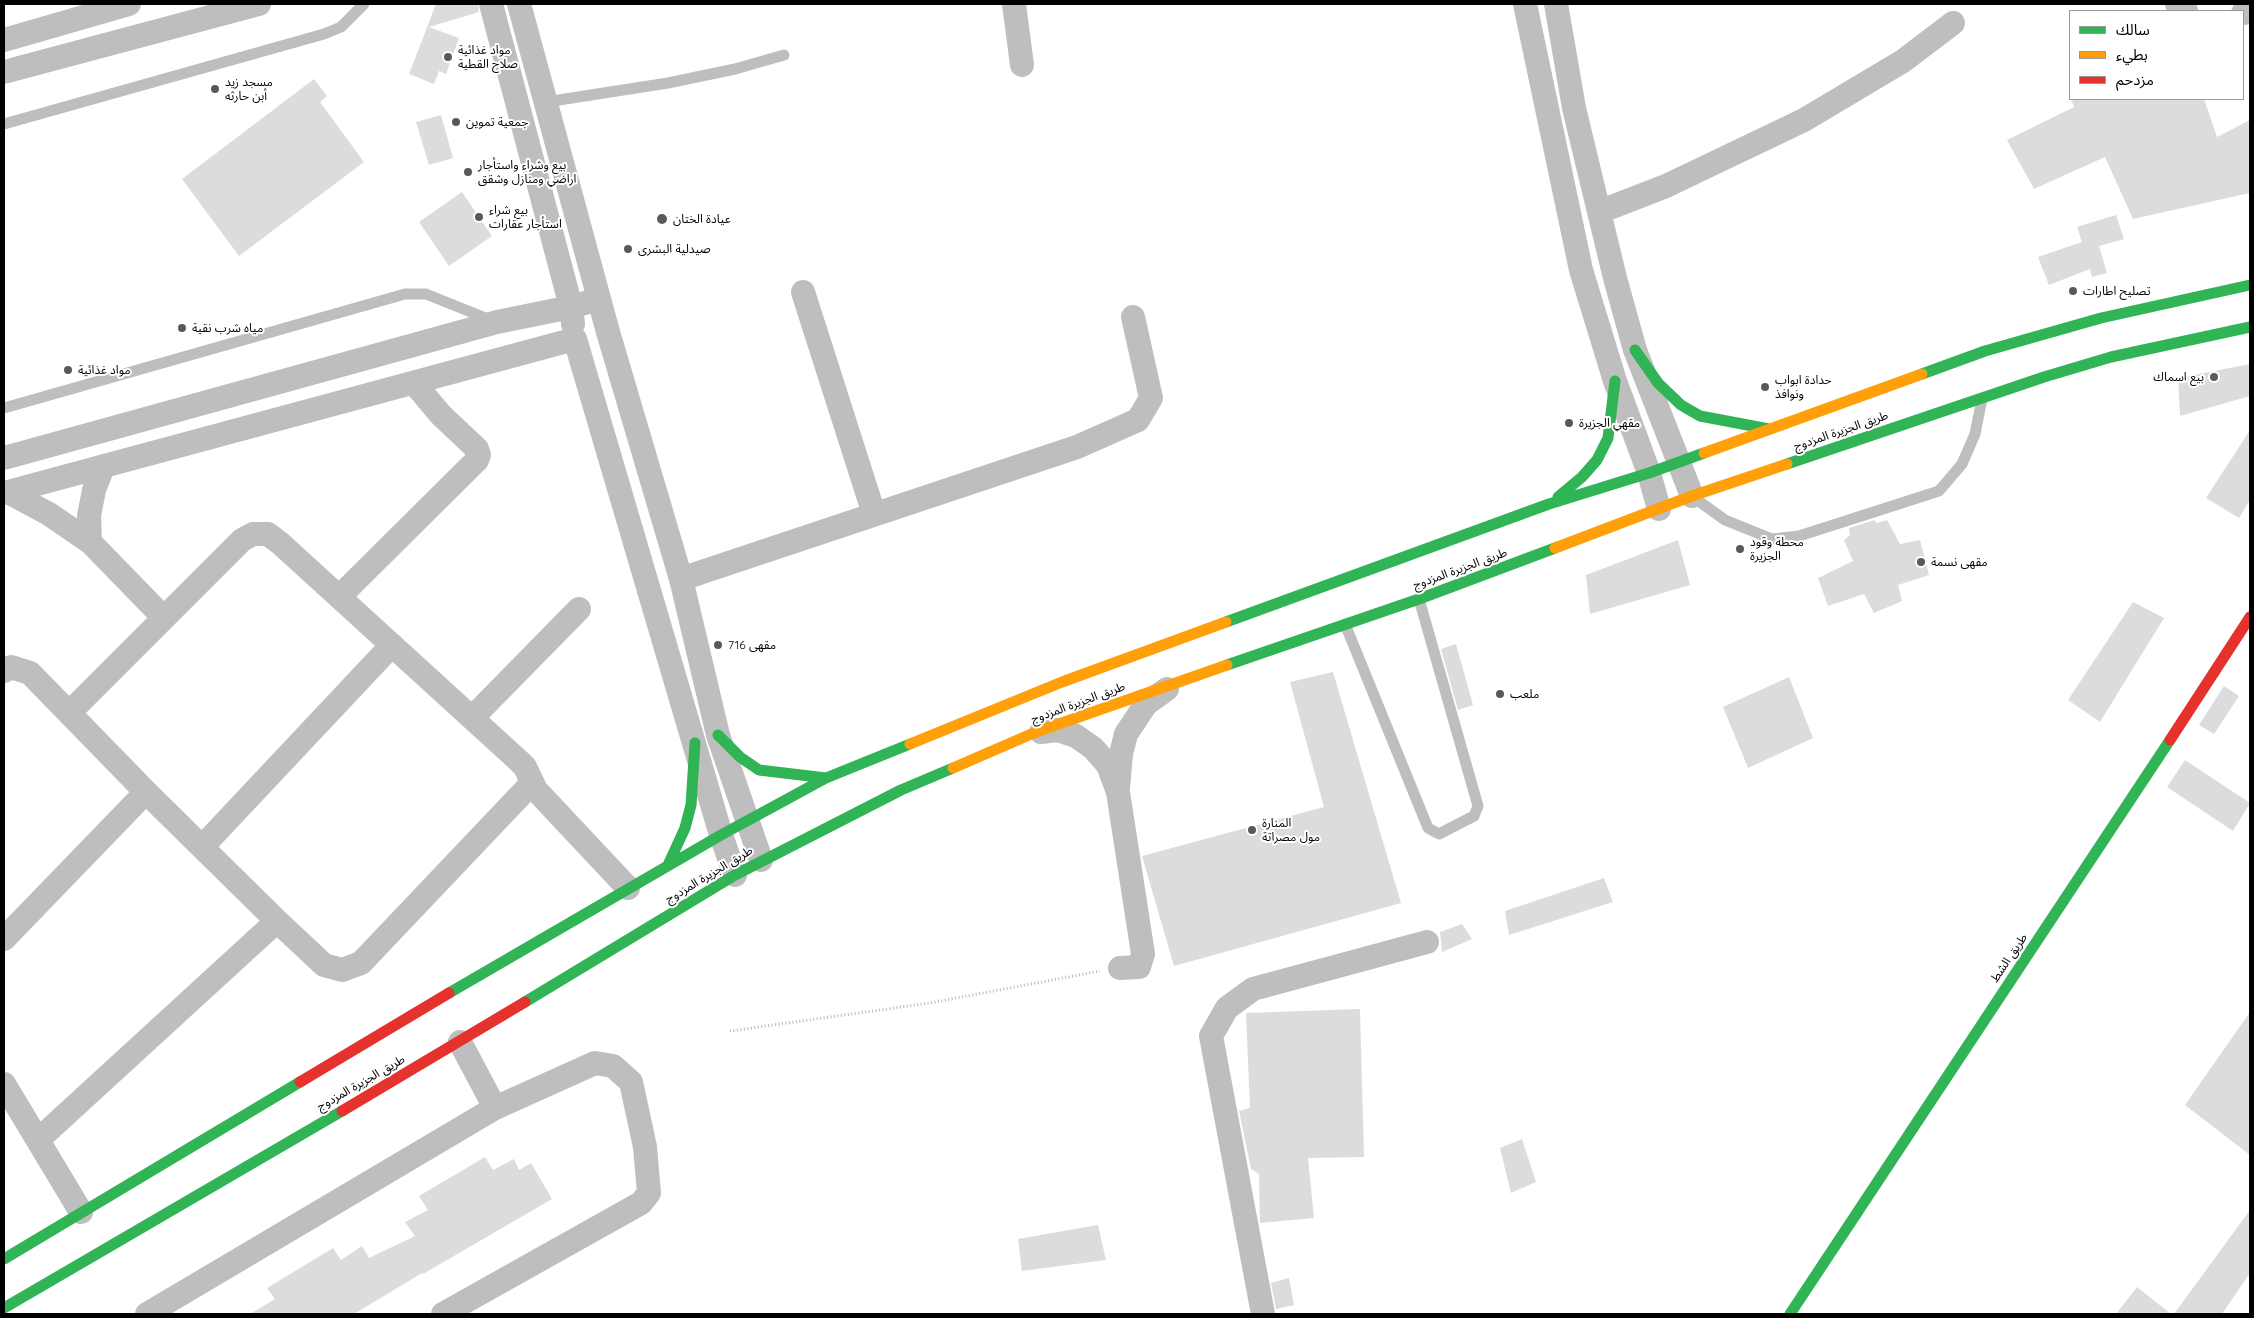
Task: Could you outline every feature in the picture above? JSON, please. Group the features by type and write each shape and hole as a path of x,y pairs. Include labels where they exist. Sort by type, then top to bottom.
{"main road":[{"name":"طريق الجزيرة المزدوج","path":"4,1259 628,888 747,820 826,778 1062,682 1549,504 1649,473 1985,352 2101,318 2250,285"},
{"name":"طريق الجزيرة المزدوج","path":"4,1308 460,1042 735,875 761,860 901,790 1036,732 1418,600 1660,510 1692,496 1982,397 2111,356 2250,327"},
{"path":"1635,350 1658,383 1681,405 1700,416 1772,429"},
{"path":"1549,504 1582,477 1597,460 1608,438 1615,381"},
{"name":"طريق الشط","path":"1793,1313 1900,1145 2096,853 2250,617"},
{"path":"718,735 740,758 759,770 826,778"},
{"path":"668,865 685,828 692,805 695,743"}],"street":[{"path":"4,40 129,4"},
{"path":"4,72 259,4"},
{"path":"491,4 571,307 575,339 721,835 735,875"},
{"path":"520,4 608,332 681,579 718,735 761,860"},
{"path":"1014,4 1022,65"},
{"path":"1525,4 1581,270 1615,381 1649,473 1660,510"},
{"path":"1556,4 1574,108 1635,350 1692,496"},
{"path":"1599,212 1666,186 1804,120 1903,61 1953,23"},
{"path":"803,292 874,514"},
{"path":"4,458 497,322 600,299"},
{"path":"681,579 1077,447 1138,420 1151,398 1133,317"},
{"path":"6,493 575,339 608,332"},
{"path":"339,598 477,460 479,455 477,449 442,415 414,383"},
{"path":"90,542 89,516 94,490 103,468"},
{"path":"6,493 49,514 90,542 164,618"},
{"path":"69,713 242,540 253,534 268,534 525,767 536,790 628,888"},
{"path":"472,718 579,609"},
{"path":"202,847 392,645"},
{"path":"4,671 11,667 30,673 146,792 277,921 324,965 342,970 360,963 532,783"},
{"path":"1120,968 1139,967 1143,954 1118,792 1120,754 1126,734 1146,704 1162,692 1188,678"},
{"path":"1036,732 1057,730 1067,732 1093,748 1108,766 1118,792"},
{"path":"4,939 146,792"},
{"path":"38,1140 277,921"},
{"path":"1263,1314 1211,1036 1227,1008 1253,989 1427,942"},
{"path":"460,1042 495,1108"},
{"path":"147,1314 495,1108 595,1062 613,1066 631,1082 645,1148 650,1193 641,1203 443,1314"},
{"path":"4,1084 81,1212"}],"lane":[{"path":"4,124 324,34 341,27 364,4"},
{"path":"546,102 677,81 735,69 784,55"},
{"path":"4,408 405,294 426,294 497,322"},
{"path":"1692,496 1725,520 1772,539 1799,536 1939,491 1962,464 1975,434 1982,397"},
{"path":"1345,624 1428,828 1439,834 1474,816 1478,806 1418,600"}],"path":[{"path":"730,1031 930,1002 1120,968"}],"building":[{"path":"436,4 478,4 479,12 429,27 459,38 446,74 439,71 434,84 409,74"},
{"path":"314,79 327,96 320,102 364,162 239,256 182,179"},
{"path":"2071,100 2204,100 2217,137 2250,120 2250,193 2133,219 2105,157 2034,189 2007,140 2074,107"},
{"path":"441,115 453,158 429,165 416,122"},
{"path":"462,192 492,236 449,266 419,222"},
{"path":"2116,215 2124,239 2099,246 2107,273 2092,277 2090,269 2049,285 2038,257 2082,242 2077,227"},
{"path":"2250,364 2250,396 2180,416 2178,378"},
{"path":"2250,430 2250,500 2239,518 2206,498"},
{"path":"1875,520 1876,523 1887,520 1900,544 1920,540 1929,575 1898,585 1902,601 1874,613 1864,594 1828,606 1818,578 1853,561 1844,540 1850,535 1849,528"},
{"path":"1678,540 1690,585 1590,614 1586,575"},
{"path":"2133,602 2164,618 2100,722 2068,700"},
{"path":"1456,644 1473,705 1458,710 1441,649"},
{"path":"1333,672 1401,903 1174,966 1142,856 1324,807 1290,682"},
{"path":"1789,677 1813,738 1748,768 1723,707"},
{"path":"2224,686 2239,696 2214,734 2199,725"},
{"path":"2185,760 2250,803 2233,831 2167,787"},
{"path":"1604,878 1613,902 1509,935 1505,911"},
{"path":"1462,924 1472,939 1442,952 1440,932"},
{"path":"1360,1009 1364,1157 1308,1158 1314,1218 1260,1223 1259,1174 1251,1169 1239,1111 1250,1108 1246,1013"},
{"path":"2250,1012 2250,1155 2185,1105"},
{"path":"1522,1139 1536,1182 1511,1193 1500,1148"},
{"path":"485,1157 493,1170 514,1159 519,1170 531,1163 552,1199 354,1314 250,1314 275,1299 267,1288 333,1248 341,1260 362,1246 369,1258 415,1236 405,1222 428,1210 419,1196"},
{"path":"2250,1210 2250,1273 2222,1314 2174,1314"},
{"path":"1098,1225 1106,1260 1022,1271 1018,1239"},
{"path":"1289,1278 1294,1305 1276,1309 1271,1283"},
{"path":"2137,1287 2171,1314 2116,1314"}],"traffic: fast":[{"path":"1922,374 1985,351 2101,318 2250,285"},
{"path":"1787,464 2044,377 2111,357 2250,327"},
{"path":"1635,350 1658,383 1681,405 1700,416 1769,429"},
{"path":"1558,497 1582,477 1597,460 1608,438 1615,381"},
{"path":"1226,622 1549,504 1649,473 1704,453"},
{"path":"1227,665 1419,599 1555,548"},
{"path":"718,735 740,757 759,770 826,778"},
{"path":"1790,1314 2170,740"},
{"path":"668,865 685,828 691,805 695,743"},
{"path":"449,993 721,835 826,778 910,744"},
{"path":"525,1002 735,875 901,790 953,768"},
{"path":"4,1259 300,1082"},
{"path":"4,1308 342,1111"}],"traffic: slow":[{"path":"1704,453 1922,374"},
{"path":"1555,548 1692,496 1787,464"},
{"path":"910,744 1062,682 1226,622"},
{"path":"953,768 1036,732 1227,665"}],"traffic: jam":[{"path":"2170,740 2250,617"},
{"path":"300,1082 449,993"},
{"path":"342,1111 525,1002"}],"place":[{"name":"مواد غذائية صلاح القطية","path":"448,57"},
{"name":"مسجد زيد أبن حارثه","path":"215,89"},
{"name":"جمعية تموين","path":"456,122"},
{"name":"بيع وشراء واستأجار اراضي ومنازل وشقق","path":"468,172"},
{"name":"بيع شراء استأجار عقارات","path":"479,217"},
{"name":"عيادة الختان","path":"662,219"},
{"name":"صيدلية البشرى","path":"628,249"},
{"name":"تصليح اطارات","path":"2073,291"},
{"name":"مياه شرب نقية","path":"182,328"},
{"name":"مواد غذائية","path":"68,370"},
{"name":"بيع اسماك","path":"2214,377"},
{"name":"حدادة ابواب ونوافذ","path":"1765,387"},
{"name":"مقهي الجزيرة","path":"1569,423"},
{"name":"محطة وقود الجزيرة","path":"1740,549"},
{"name":"مقهى نسمة","path":"1921,562"},
{"name":"مقهى 716","path":"718,645"},
{"name":"ملعب","path":"1500,694"},
{"name":"المنارة مول مصراتة","path":"1252,830"}]}
